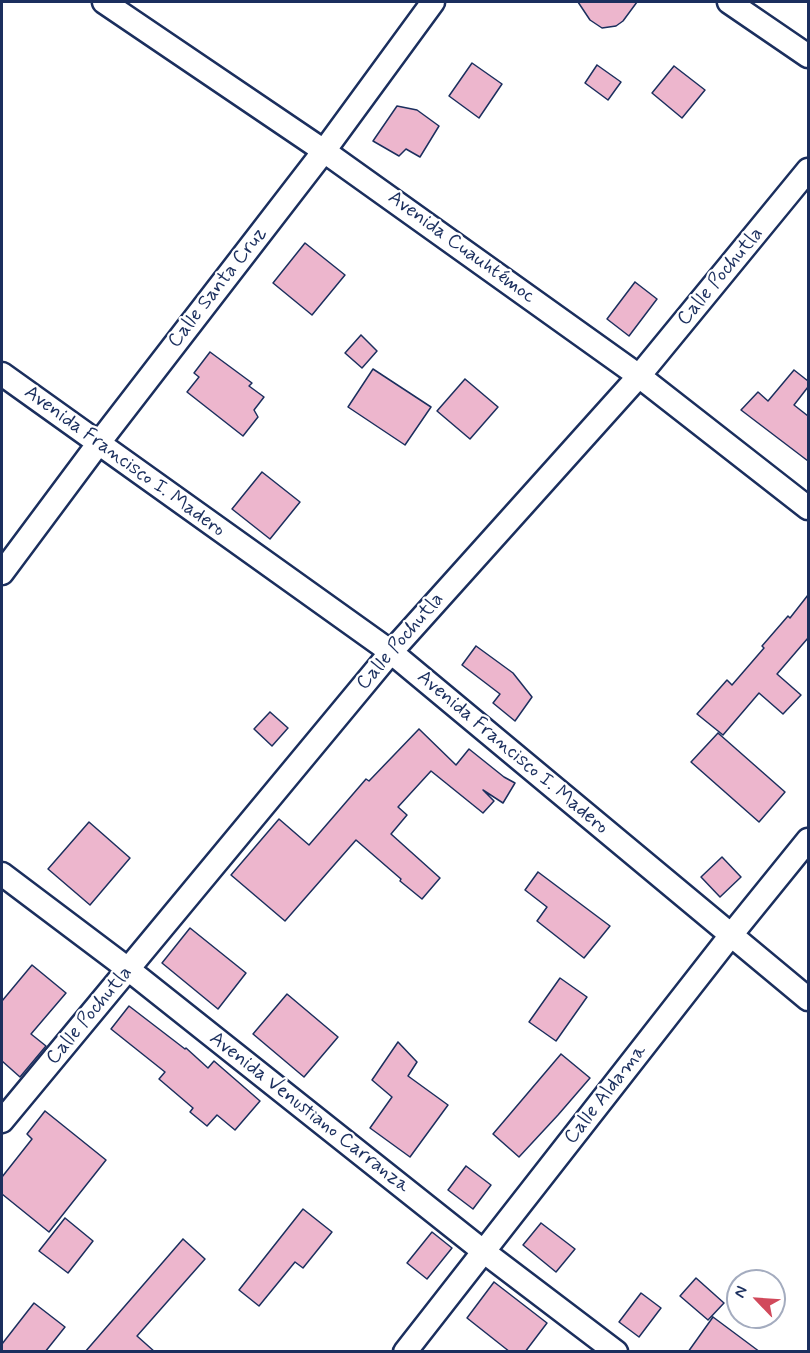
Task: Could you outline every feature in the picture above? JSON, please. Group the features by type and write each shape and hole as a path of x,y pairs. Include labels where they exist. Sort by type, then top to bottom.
{"street":[{"name":"Avenida Cuauhtémoc","path":"104,2 324,151 639,376 808,508"},
{"name":"Calle Santa Cruz","path":"2,573 98,444 324,151 433,2"},
{"path":"729,2 808,56"},
{"name":"Calle Pochutla","path":"2,1121 391,652 639,376 808,170"},
{"name":"Avenida Francisco I. Madero","path":"2,375 391,652 808,999"},
{"name":"Calle Aldama","path":"405,1352 808,840"},
{"name":"Avenida Venustiano Carranza","path":"2,874 128,969 483,1251 616,1352"}],"building":[{"path":"578,2 637,2 623,21 616,26 602,28 590,20"},
{"path":"472,63 502,84 479,118 449,96"},
{"path":"597,65 621,82 608,100 585,83"},
{"path":"674,66 705,90 682,118 652,93"},
{"path":"397,106 417,110 439,126 420,157 406,149 399,156 373,141"},
{"path":"305,243 345,275 312,315 273,283"},
{"path":"635,282 657,299 629,336 607,319"},
{"path":"361,335 377,351 362,368 345,353"},
{"path":"210,352 252,383 249,386 264,397 254,410 258,417 243,436 187,392 199,377 194,373"},
{"path":"373,369 431,407 405,445 348,407"},
{"path":"794,370 808,381 808,387 794,405 808,416 808,461 741,410 758,392 768,401"},
{"path":"465,379 498,407 470,439 437,411"},
{"path":"262,472 300,502 270,539 232,509"},
{"path":"808,595 808,638 777,674 801,695 783,714 759,693 723,735 697,714 727,680 732,685 764,648 762,646 788,616 790,618"},
{"path":"476,646 513,673 532,697 515,721 493,703 500,694 462,665"},
{"path":"270,712 288,728 272,746 254,729"},
{"path":"419,729 456,765 469,749 515,783 503,803 483,790 494,801 483,813 431,771 398,807 407,815 391,834 440,878 422,899 356,840 285,921 231,875 279,819 309,845 366,779 369,781"},
{"path":"718,733 785,792 759,822 691,762"},
{"path":"89,822 130,858 90,905 48,869"},
{"path":"722,857 741,877 720,897 701,877"},
{"path":"538,872 610,926 584,958 537,921 547,907 525,890"},
{"path":"190,928 246,973 218,1009 162,963"},
{"path":"32,965 66,993 31,1034 46,1046 20,1077 2,1061 2,1001"},
{"path":"560,978 587,997 556,1041 529,1022"},
{"path":"287,994 338,1037 304,1077 253,1034"},
{"path":"129,1006 186,1048 208,1068 214,1061 260,1101 235,1130 217,1115 207,1126 190,1112 193,1108 159,1079 165,1072 111,1029"},
{"path":"398,1042 417,1062 408,1076 448,1105 410,1157 370,1128 392,1097 372,1080"},
{"path":"561,1054 590,1078 519,1157 493,1134"},
{"path":"45,1111 106,1160 49,1232 2,1194 2,1177 32,1139 27,1134"},
{"path":"466,1166 491,1185 473,1209 448,1190"},
{"path":"303,1209 332,1232 303,1268 295,1262 259,1306 239,1290"},
{"path":"65,1218 93,1241 68,1273 39,1251"},
{"path":"541,1223 575,1249 556,1272 523,1245"},
{"path":"432,1232 452,1248 427,1279 407,1263"},
{"path":"183,1239 205,1259 137,1336 155,1352 85,1352"},
{"path":"696,1278 724,1303 708,1320 680,1296"},
{"path":"494,1282 547,1323 525,1352 510,1352 467,1318"},
{"path":"641,1293 661,1308 639,1337 619,1322"},
{"path":"34,1303 65,1327 45,1352 2,1352 2,1344"},
{"path":"713,1317 726,1329 760,1352 688,1352"}]}
